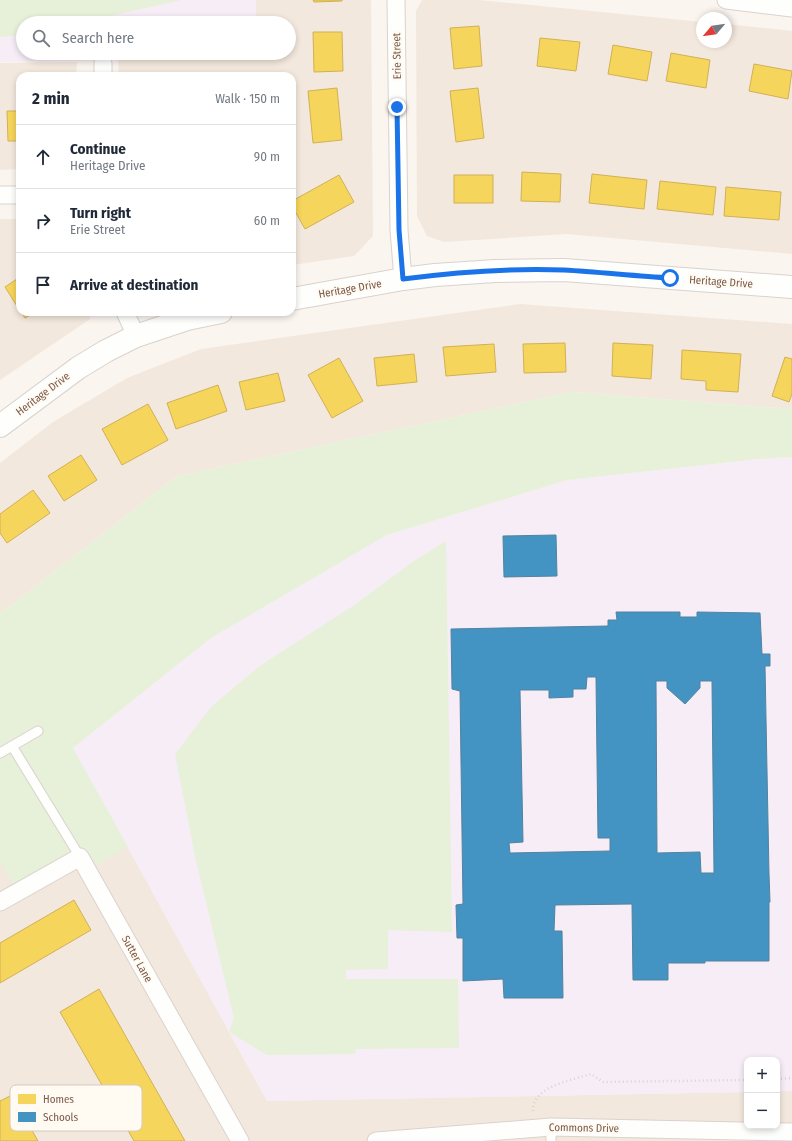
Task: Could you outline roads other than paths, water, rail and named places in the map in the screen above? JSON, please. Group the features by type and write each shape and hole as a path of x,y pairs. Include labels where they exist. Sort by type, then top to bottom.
{"street":[{"name":"Erie Street","path":"396,0 399,230 403,279"},
{"path":"726,0 792,8"},
{"path":"0,195 16,195"},
{"name":"Heritage Drive","path":"296,298 403,279 435,275 495,271 564,270 792,287"},
{"path":"127,316 136,336"},
{"name":"Heritage Drive","path":"0,426 78,368 106,351 136,336 187,319 201,316"},
{"path":"0,902 80,857"},
{"name":"Sutter Lane","path":"80,857 240,1141"},
{"name":"Commons Drive","path":"376,1141 533,1128 551,1134 792,1132"}],"lane":[{"path":"0,753 38,731"},
{"path":"12,746 80,857"}]}
